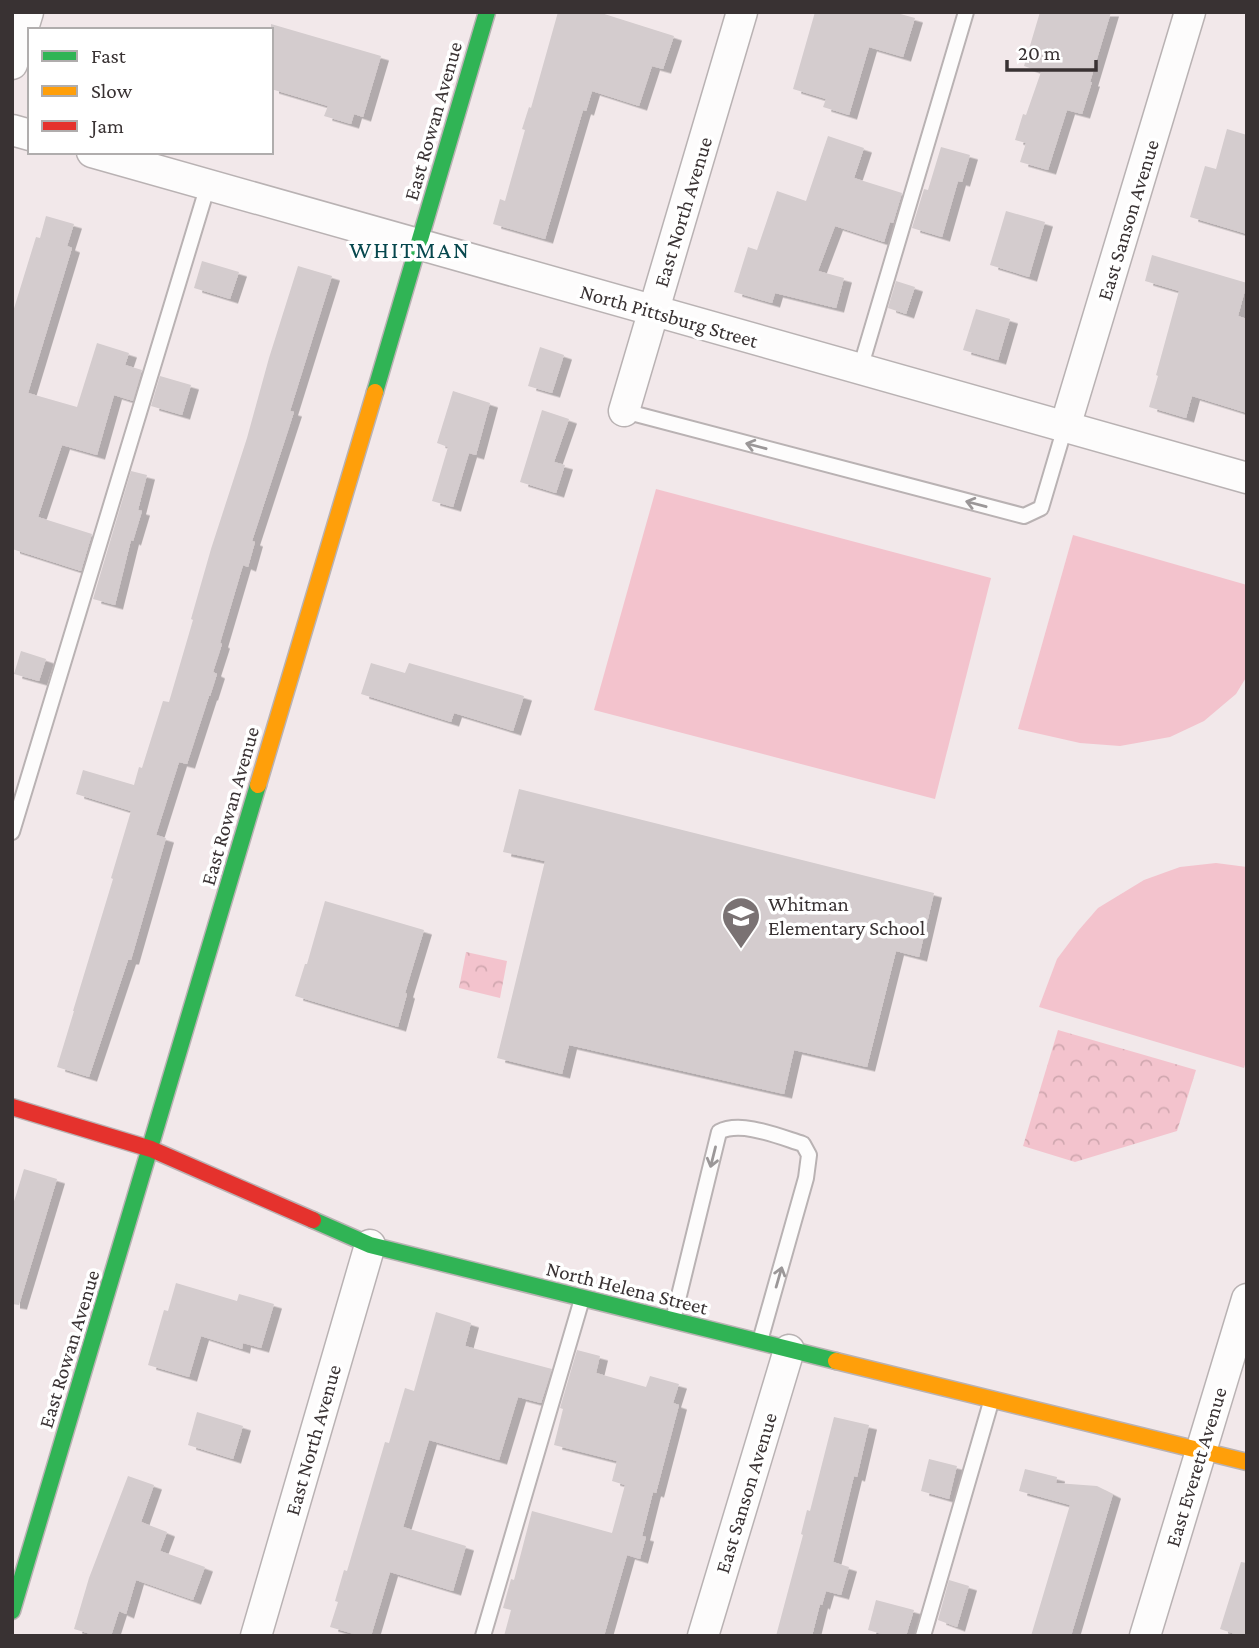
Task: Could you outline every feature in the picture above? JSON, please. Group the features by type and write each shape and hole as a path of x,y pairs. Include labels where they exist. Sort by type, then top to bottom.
{"street":[{"path":"12,64 28,12"},
{"name":"East Rowan Avenue","path":"12,1611 487,12"},
{"name":"East North Avenue","path":"624,411 742,12"},
{"name":"East Sanson Avenue","path":"1065,427 1190,12"},
{"name":"North Pittsburg Street","path":"99,154 1247,478"},
{"name":"North Helena Street","path":"12,1107 151,1149 370,1245 1247,1462"},
{"name":"East North Avenue","path":"256,1636 370,1245"},
{"name":"East Everett Avenue","path":"1145,1636 1247,1299"},
{"name":"East Sanson Avenue","path":"703,1636 789,1350"}],"lane":[{"path":"860,369 966,12"},
{"path":"12,832 208,185"},
{"path":"624,411 1024,516 1041,508 1065,427"},
{"path":"673,1321 719,1132 726,1128 744,1127 803,1143 809,1155 806,1178 760,1343"},
{"path":"483,1636 582,1298"},
{"path":"923,1636 992,1399"}],"green space":[{"path":"656,489 991,578 935,799 594,710"},
{"path":"1073,535 1247,585 1247,676 1236,694 1204,721 1170,737 1120,746 1080,743 1018,729"},
{"path":"1216,863 1247,867 1247,1058 1244,1068 1039,1007 1057,959 1098,908 1144,880 1180,867"},
{"path":"466,952 507,961 500,998 459,988"},
{"path":"1058,1030 1196,1070 1177,1131 1075,1162 1023,1146"}],"building":[{"path":"558,12 598,12 674,36 663,69 652,66 639,106 592,91 586,111 583,110 545,239 493,224 500,199 505,201 525,130 522,129 529,107 531,108"},
{"path":"815,12 893,12 915,18 903,57 869,47 849,115 823,107 826,99 793,89"},
{"path":"1040,12 1111,12 1082,114 1067,110 1048,170 1020,162 1026,143 1015,140 1041,72 1024,66"},
{"path":"271,24 381,56 363,117 354,114 351,124 324,116 328,106 273,90"},
{"path":"1227,129 1247,135 1247,234 1190,217 1205,166 1216,169"},
{"path":"828,136 864,148 854,178 902,193 884,242 835,226 818,271 844,278 836,308 775,293 772,303 734,292 748,247 757,250 777,191 806,201"},
{"path":"941,147 970,155 962,182 958,181 942,237 912,228 924,189 928,190"},
{"path":"1006,211 1045,222 1029,277 990,265"},
{"path":"46,216 74,224 67,246 72,248 28,393 77,407 97,343 129,353 125,365 142,370 133,401 114,395 97,455 62,445 38,517 92,534 81,571 12,549 12,315 36,237 40,238"},
{"path":"1152,255 1247,283 1238,316 1247,319 1247,413 1192,396 1186,418 1149,407 1179,291 1145,281"},
{"path":"202,261 239,272 230,299 194,288"},
{"path":"298,266 332,276 290,411 294,412 252,541 255,542 248,567 243,565 220,643 222,644 213,672 217,674 187,764 179,762 156,835 166,838 131,960 128,960 89,1077 57,1067 131,811 76,794 83,770 134,785 139,767 142,768 163,701 169,702 211,549"},
{"path":"896,281 915,287 906,314 888,308"},
{"path":"976,309 1010,319 998,360 963,350"},
{"path":"540,347 564,355 552,393 528,386"},
{"path":"160,376 191,385 182,415 151,406"},
{"path":"453,391 490,403 476,455 469,453 453,507 432,501 448,447 437,443"},
{"path":"542,410 569,419 554,462 565,465 556,493 520,482"},
{"path":"131,471 147,475 138,510 142,511 133,541 131,540 115,605 93,599"},
{"path":"21,651 46,659 39,681 14,674"},
{"path":"371,663 405,673 409,663 524,696 513,731 454,713 451,722 361,694"},
{"path":"519,789 934,893 919,957 896,951 867,1067 794,1050 784,1094 569,1045 562,1074 497,1058 545,861 503,852"},
{"path":"325,901 424,930 398,1027 295,996"},
{"path":"24,1169 57,1179 19,1305 12,1304 12,1208"},
{"path":"176,1283 237,1301 239,1294 274,1304 261,1348 243,1343 242,1349 201,1336 189,1377 148,1365 164,1310 168,1311"},
{"path":"436,1312 471,1323 465,1346 552,1369 541,1403 518,1397 499,1460 429,1440 403,1527 466,1546 453,1591 390,1572 371,1636 361,1636 330,1627 338,1602 335,1601 344,1570 347,1571 385,1442 389,1443 405,1388 414,1391"},
{"path":"577,1350 600,1356 596,1373 646,1387 650,1376 679,1384 673,1403 679,1405 642,1536 646,1537 640,1559 627,1555 604,1636 504,1636 511,1610 503,1608 511,1579 514,1580 532,1511 612,1533 625,1485 612,1481 617,1461 554,1445 563,1409 560,1408"},
{"path":"197,1412 243,1426 233,1459 188,1445"},
{"path":"834,1417 869,1425 833,1562 849,1567 841,1595 826,1591 812,1636 776,1636 807,1510 810,1511"},
{"path":"929,1459 957,1466 949,1499 921,1491"},
{"path":"1025,1469 1057,1477 1056,1483 1097,1486 1113,1494 1071,1636 1031,1636 1070,1505 1019,1491"},
{"path":"128,1476 154,1485 141,1522 167,1532 160,1551 205,1567 193,1600 136,1580 126,1614 119,1611 111,1636 97,1636 74,1629 89,1578"},
{"path":"1241,1562 1247,1563 1247,1636 1220,1629"},
{"path":"949,1580 969,1586 957,1627 938,1620"},
{"path":"876,1600 914,1610 906,1636 889,1636 868,1630"}],"traffic: fast":[{"path":"375,392 487,12"},
{"path":"12,1611 258,785"},
{"path":"313,1220 370,1245 836,1361"}],"traffic: slow":[{"path":"258,785 375,392"},
{"path":"836,1361 1247,1462"}],"traffic: jam":[{"path":"12,1107 151,1149 313,1220"}],"place":[{"name":"Whitman Elementary School","path":"741,950"}],"district":[{"name":"WHITMAN","path":"410,249"}]}
